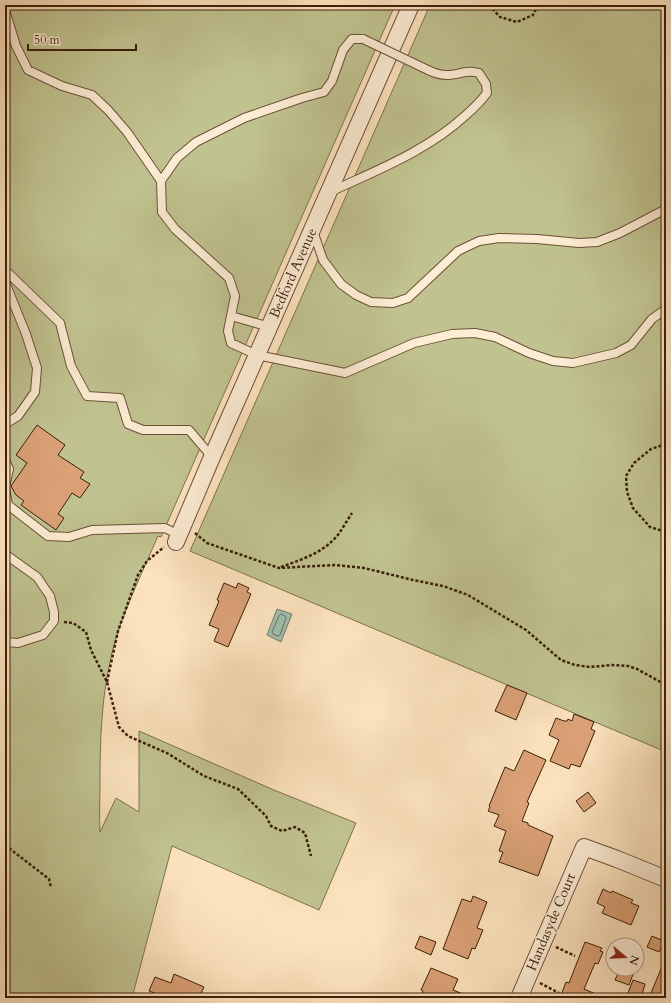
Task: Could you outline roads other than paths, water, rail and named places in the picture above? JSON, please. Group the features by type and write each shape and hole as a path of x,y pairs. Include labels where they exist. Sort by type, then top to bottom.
{"street":[{"name":"Bedford Avenue","path":"178,539 212,457 411,5"},
{"name":"Handasyde Court","path":"519,998 584,847 666,879"}],"lane":[{"path":"5,10 16,46 28,70 62,86 92,95 108,110 127,132 161,181 162,212 175,229 229,278 235,296 228,331 231,343 257,355 345,373 414,343 452,334 475,333 494,337 529,353 553,361 573,363 616,353 631,345 652,319 666,309"},
{"path":"161,181 177,158 196,142 244,118 324,92 332,81 343,50 352,39 363,39 438,74 448,75 472,71 479,73 486,84 487,93 482,100 454,126 412,154 329,193"},
{"path":"312,231 323,260 341,284 356,295 371,302 393,303 408,298 458,251 479,240 499,238 538,239 579,243 597,242 620,233 666,209"},
{"path":"5,270 60,323 71,366 87,396 120,398 128,424 143,430 189,430 212,457"},
{"path":"5,282 26,334 36,368 35,392 18,416 5,424"},
{"path":"231,316 270,327"},
{"path":"5,460 9,469 5,488 8,505 48,536 69,537 92,530 166,528 178,539"},
{"path":"5,554 37,577 50,596 54,612 54,622 43,635 18,643 5,642"}],"water":[{"path":"277,609 292,614 281,642 267,635"}]}
